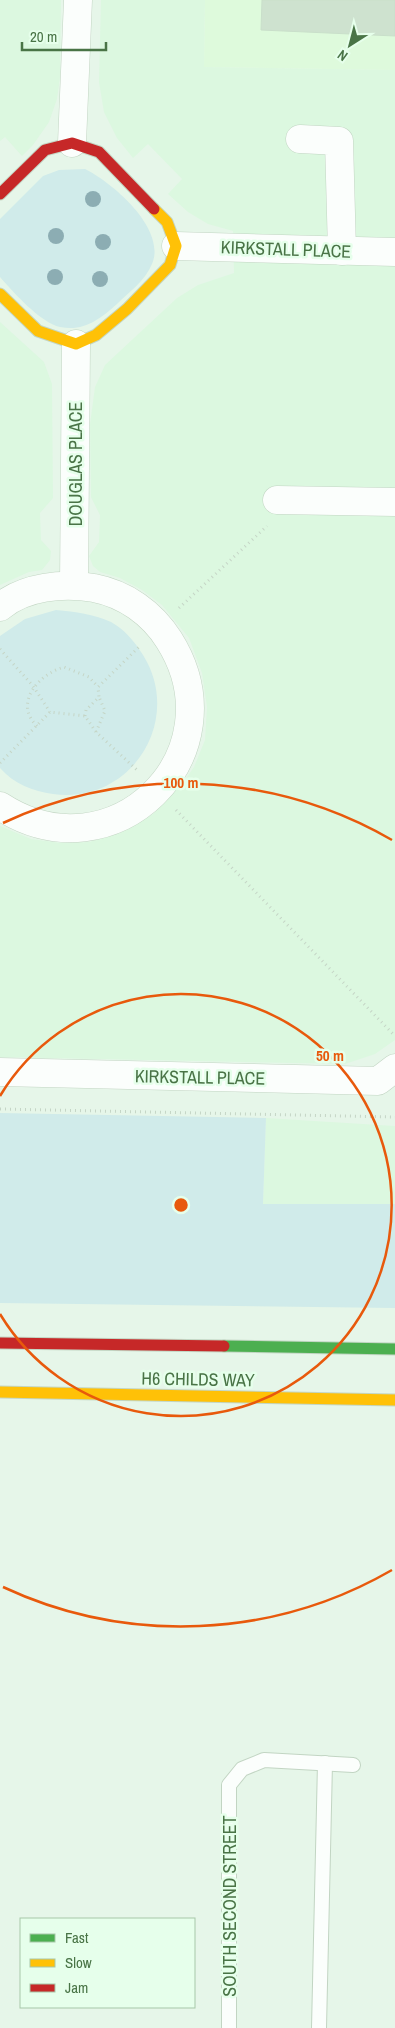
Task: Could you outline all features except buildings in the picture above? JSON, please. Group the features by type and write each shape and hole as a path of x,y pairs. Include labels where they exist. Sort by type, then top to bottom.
{"street":[{"path":"72,143 78,0"},
{"path":"300,140 339,141 342,251"},
{"path":"0,194 45,150 72,143 99,152 167,222 176,246 170,265 127,309 96,335 76,344 38,331 0,294"},
{"name":"KIRKSTALL PLACE","path":"176,246 395,252"},
{"name":"DOUGLAS PLACE","path":"74,585 76,344"},
{"path":"286,500 395,502"},
{"path":"0,606 38,588 74,585 106,590 135,604 160,626 182,660 191,700 187,740 170,777 158,791 128,814 93,827 55,828 18,818 0,806"},
{"name":"KIRKSTALL PLACE","path":"0,1072 378,1081 395,1068"},
{"name":"H6 CHILDS WAY","path":"0,1343 391,1349"},
{"name":"H6 CHILDS WAY","path":"0,1392 390,1400"}],"lane":[{"name":"SOUTH SECOND STREET","path":"229,2028 229,1785 242,1769 264,1760 325,1763"},
{"path":"319,2028 325,1763 353,1765"}],"path":[{"path":"98,687 286,500"},
{"path":"0,649 33,686 50,712"},
{"path":"37,726 32,721 26,708 33,686 43,676 64,667 89,677 98,687 99,697 105,711 96,732"},
{"path":"99,697 86,710 85,716 96,732 158,791 395,1036"},
{"path":"50,712 85,716"},
{"path":"0,763 35,730 50,712"},
{"path":"0,1109 395,1117"}],"shaded area":[{"path":"0,0 61,0 60,78 57,99 49,122 33,145 22,156 5,137 0,141"},
{"path":"101,0 205,0 204,67 395,70 395,1040 375,1054 345,1064 0,1057 0,826 31,839 61,843 89,842 120,833 153,814 182,784 194,767 205,740 207,707 202,673 189,638 162,605 142,590 120,578 100,572 93,566 89,556 99,542 100,515 91,497 90,424 95,387 105,365 177,298 198,285 234,273 233,231 208,224 188,212 168,194 182,179 148,144 133,158 117,138 104,112 99,82"},
{"path":"205,0 395,0 395,70 204,67"},
{"path":"85,169 109,185 135,209 145,222 152,236 155,250 152,264 145,276 111,310 84,326 77,328 60,327 44,320 0,277 0,219 43,176 59,170"},
{"path":"0,322 44,362 52,384 53,498 40,513 41,540 51,551 50,560 42,570 29,572 0,585"},
{"path":"56,610 91,615 116,625 129,636 140,650 154,680 157,706 153,730 143,753 127,772 106,786 81,794 53,794 31,789 5,774 0,768 0,636 25,619"},
{"path":"0,1113 266,1118 263,1204 395,1204 395,1308 0,1303"},
{"path":"266,1118 395,1126 395,1204 263,1204"}],"traffic: fast":[{"path":"224,1346 395,1349"}],"traffic: slow":[{"path":"0,294 38,331 76,344 96,335 127,309 170,265 176,246 167,222 154,209"},
{"path":"0,1392 395,1400"}],"traffic: jam":[{"path":"0,194 45,150 72,143 99,152 154,209"},
{"path":"0,1343 224,1346"}]}
